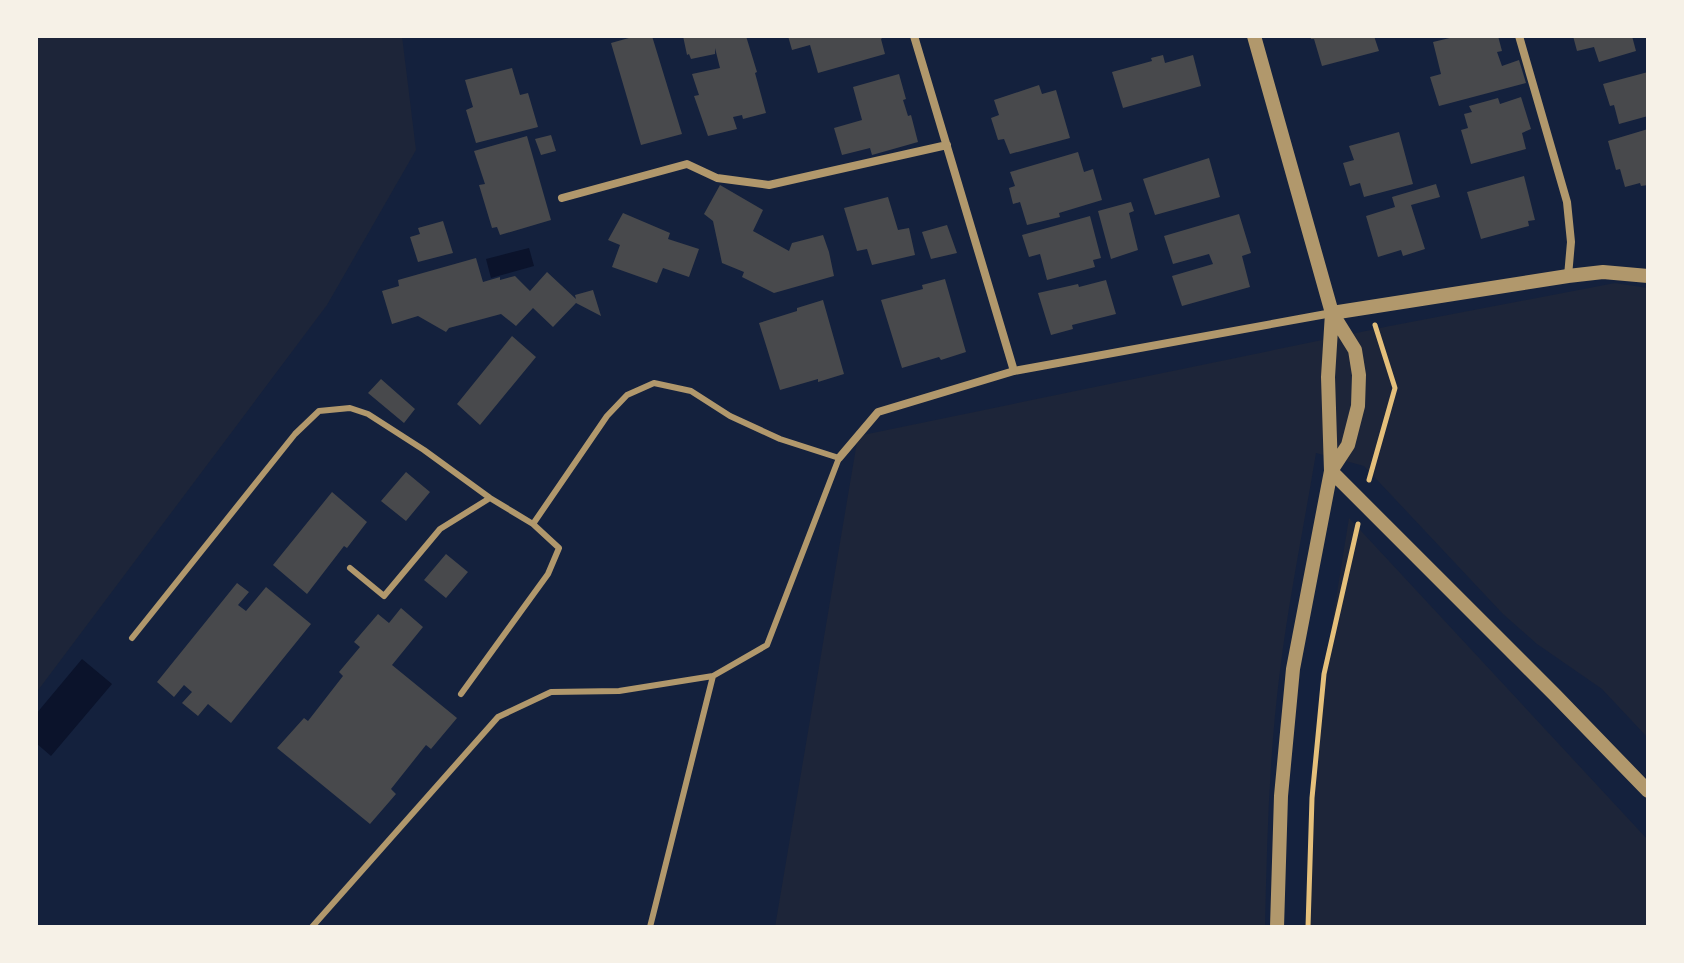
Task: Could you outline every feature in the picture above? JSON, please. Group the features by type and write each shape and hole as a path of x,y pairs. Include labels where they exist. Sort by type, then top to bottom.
{"street":[{"path":"914,36 1014,371"},
{"path":"1254,36 1332,313 1355,350 1359,375 1358,406 1348,445 1331,471"},
{"path":"1519,36 1567,202 1571,242 1568,276"},
{"path":"562,198 687,164 717,178 769,185 947,145"},
{"path":"839,458 878,412 1014,371 1332,313 1568,276 1603,272 1648,276"},
{"path":"1277,927 1281,796 1293,669 1331,471 1328,377 1332,313"},
{"path":"1331,471 1648,791"}],"lane":[{"path":"312,927 498,717 551,692 619,691 713,676 767,645 839,458 780,439 730,416 691,391 654,383 627,395 607,416 533,524"},
{"path":"132,638 295,434 319,411 350,408 368,414 424,450 490,498 533,524 559,548 548,574 461,694"},
{"path":"350,568 384,596 440,529 490,498"},
{"path":"650,927 713,676"}],"path":[{"path":"1371,473 1395,388 1380,343"},
{"path":"1308,927 1312,798 1324,674 1356,532"}],"shaded area":[{"path":"36,36 402,36 416,150 327,305 36,693"},
{"path":"529,248 534,266 491,278 486,259"},
{"path":"1615,283 1648,288 1648,738 1602,689 1537,644 1503,614 1364,466 1316,453 1276,703 1265,927 775,927 858,436 1390,326"},
{"path":"1349,518 1648,840 1648,927 1308,927 1312,798 1324,674"},
{"path":"82,659 112,684 51,756 36,743 36,714"}],"building":[{"path":"636,36 652,36 682,134 641,145 611,43"},
{"path":"683,36 746,36 766,113 743,119 742,115 733,117 737,129 708,136 694,96 699,95 692,74 720,68 715,48 715,54 691,59 687,55"},
{"path":"788,36 884,36 881,39 885,54 818,73 810,45 792,50"},
{"path":"1310,36 1374,36 1379,51 1322,66 1314,39"},
{"path":"1458,36 1498,36 1502,51 1497,52 1502,66 1519,60 1526,83 1439,106 1430,77 1441,74 1433,42"},
{"path":"1573,36 1632,36 1636,51 1599,62 1594,47 1577,51"},
{"path":"1163,55 1165,63 1193,55 1201,86 1123,108 1112,72"},
{"path":"512,68 520,95 528,93 538,127 476,143 466,110 473,107 465,80"},
{"path":"1648,72 1648,116 1619,124 1614,105 1610,106 1603,84"},
{"path":"899,74 906,99 903,100 908,116 911,115 918,142 872,155 870,148 842,155 834,128 862,120 853,87"},
{"path":"1039,85 1042,94 1056,90 1070,138 1010,154 1004,139 998,140 991,118 999,115 994,100"},
{"path":"1521,97 1531,129 1522,133 1526,149 1471,164 1461,130 1468,128 1464,114 1472,112 1469,106 1498,98 1500,104"},
{"path":"1648,129 1648,185 1641,186 1640,183 1625,187 1620,169 1616,170 1608,141"},
{"path":"1399,132 1413,184 1364,197 1360,183 1350,186 1343,163 1354,160 1349,146"},
{"path":"551,135 556,151 541,155 535,139"},
{"path":"527,136 551,220 500,235 497,227 492,228 479,185 485,184 474,151"},
{"path":"1078,152 1084,172 1093,169 1102,200 1059,213 1060,217 1027,225 1020,202 1013,204 1009,188 1015,186 1010,172"},
{"path":"1209,158 1220,197 1155,215 1143,179"},
{"path":"1524,176 1535,220 1528,221 1529,226 1481,239 1467,192"},
{"path":"1436,184 1440,197 1411,205 1425,249 1403,256 1401,250 1378,257 1366,216 1395,207 1392,197"},
{"path":"720,185 763,210 753,231 789,251 792,243 823,235 834,276 774,293 742,277 744,272 722,263 713,221 704,214"},
{"path":"888,197 898,230 909,228 915,255 872,265 867,249 857,251 844,208"},
{"path":"1131,202 1134,211 1129,213 1138,250 1111,259 1098,211"},
{"path":"623,213 670,233 668,239 699,249 689,277 663,268 657,283 612,267 620,245 608,240"},
{"path":"1239,214 1251,253 1242,256 1250,287 1182,306 1172,276 1213,264 1209,254 1173,264 1164,236"},
{"path":"1090,216 1101,258 1093,260 1095,267 1047,280 1040,254 1029,257 1022,235"},
{"path":"443,221 453,253 418,262 410,237 420,234 418,228"},
{"path":"947,225 957,253 931,259 922,232"},
{"path":"476,258 483,282 515,276 530,291 547,272 576,299 575,295 593,290 601,316 576,303 553,327 533,308 516,326 501,314 449,328 446,332 418,316 392,324 382,291 399,286 398,280"},
{"path":"945,279 966,352 902,368 881,300 923,289 922,285"},
{"path":"1106,280 1116,314 1072,325 1073,329 1051,335 1038,293"},
{"path":"823,300 844,374 780,390 759,323"},
{"path":"512,336 536,357 480,425 457,404"},
{"path":"381,379 415,409 404,423 368,393"},
{"path":"406,472 430,492 406,521 381,501"},
{"path":"332,492 367,522 307,594 273,565"},
{"path":"446,554 468,572 446,598 424,580"},
{"path":"237,583 249,592 238,605 246,611 266,587 311,624 231,723 208,704 198,716 182,703 192,692 184,685 174,697 157,682"},
{"path":"401,608 423,627 392,665 457,718 431,749 426,745 391,789 396,794 370,824 277,748 304,718 308,721 343,676 339,672 360,647 354,642 378,614 389,623"}]}
